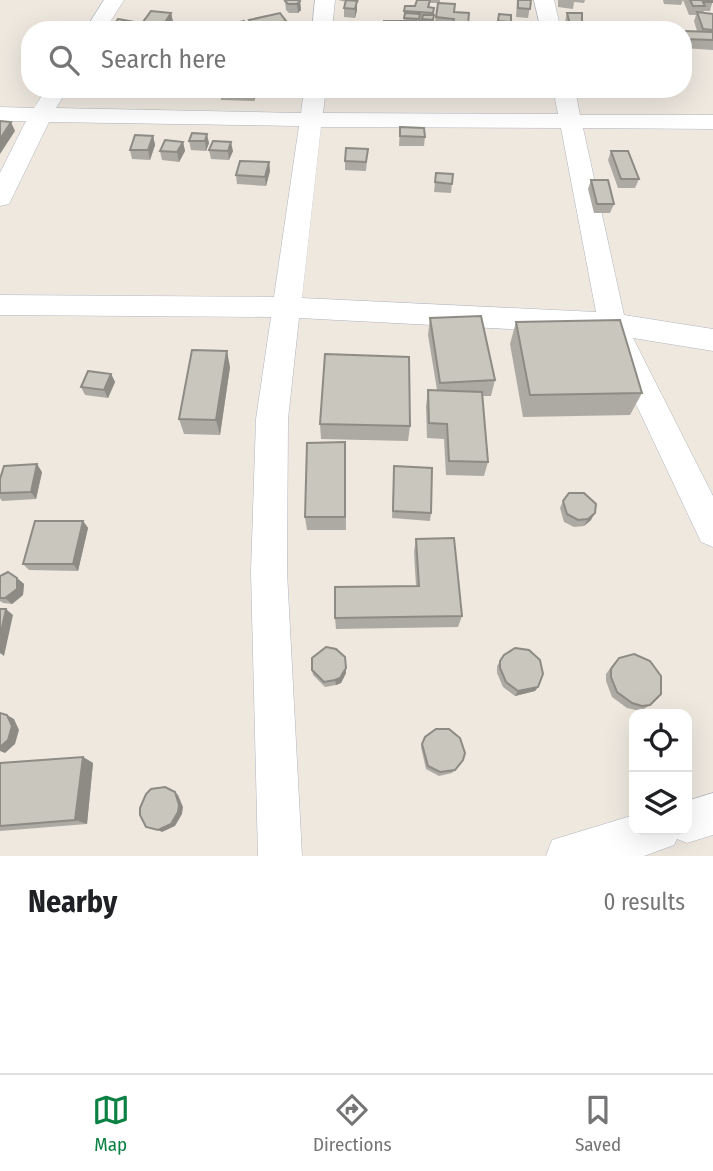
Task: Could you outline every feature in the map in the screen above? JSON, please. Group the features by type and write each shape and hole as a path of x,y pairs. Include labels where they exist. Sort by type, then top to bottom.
{"street":[{"path":"101,21 114,0"},
{"path":"323,21 325,0"},
{"path":"544,0 549,21"},
{"path":"0,198 51,98"},
{"path":"566,98 612,324 713,530"},
{"path":"280,856 269,572 272,419 314,104"},
{"path":"0,114 314,104 571,122 713,122"},
{"path":"0,305 286,307 612,324 713,340"},
{"path":"692,820 713,814"},
{"path":"568,856 642,835"}],"building":[{"path":"346,0 357,1 355,9 344,8"},
{"path":"417,0 430,0 428,7 434,8 433,13 404,11 405,6 415,6"},
{"path":"518,0 531,0 530,9 518,8"},
{"path":"690,0 702,0 705,6 693,6"},
{"path":"285,1 300,1 297,4 288,4"},
{"path":"438,3 455,4 454,12 469,13 468,21 436,17"},
{"path":"151,11 171,13 166,21 144,21"},
{"path":"697,12 713,14 713,30 703,29"},
{"path":"280,13 286,21 250,21"},
{"path":"405,13 420,14 419,19 404,18"},
{"path":"567,13 582,13 582,21 569,21"},
{"path":"499,14 511,15 511,21 498,21"},
{"path":"423,15 434,15 433,20 422,19"},
{"path":"692,31 713,32 713,40 692,39"},
{"path":"0,121 11,122 0,139"},
{"path":"400,127 424,128 425,137 400,136"},
{"path":"192,133 207,134 205,141 189,141"},
{"path":"135,135 153,136 148,150 130,150"},
{"path":"165,140 183,142 177,152 160,151"},
{"path":"213,141 231,142 228,151 209,150"},
{"path":"346,148 368,149 366,162 345,161"},
{"path":"611,151 628,151 639,179 621,179"},
{"path":"240,161 269,162 265,177 236,175"},
{"path":"436,173 453,174 452,184 435,182"},
{"path":"591,180 608,180 614,204 597,204"},
{"path":"481,316 495,380 440,383 430,318"},
{"path":"620,320 642,393 530,395 516,322"},
{"path":"192,350 227,351 216,420 179,419"},
{"path":"325,354 409,357 410,426 320,424"},
{"path":"88,371 111,374 104,390 81,387"},
{"path":"428,390 482,392 488,462 449,461 447,424 429,423"},
{"path":"345,442 345,517 305,517 307,443"},
{"path":"37,464 31,492 0,493 4,466"},
{"path":"394,466 432,468 431,513 393,511"},
{"path":"569,493 584,493 596,504 595,513 588,519 578,520 567,514 563,501"},
{"path":"35,521 83,521 73,564 23,564"},
{"path":"454,538 462,616 335,618 335,587 419,586 416,539"},
{"path":"8,572 17,578 17,589 5,598 0,598 0,576"},
{"path":"0,609 6,609 0,637"},
{"path":"326,647 336,649 345,657 346,668 340,678 324,682 312,670 312,658"},
{"path":"515,648 529,650 540,660 543,674 538,687 518,691 506,682 500,661"},
{"path":"634,654 650,661 661,676 661,694 650,705 632,703 617,692 611,677 611,669 619,658"},
{"path":"0,713 7,715 12,726 8,740 0,747"},
{"path":"436,729 449,729 460,738 465,753 455,770 440,772 428,766 422,744 425,737"},
{"path":"83,757 75,820 0,826 0,763"},
{"path":"165,787 175,792 178,812 171,824 158,830 146,827 140,815 140,808 146,794 151,789"}]}
